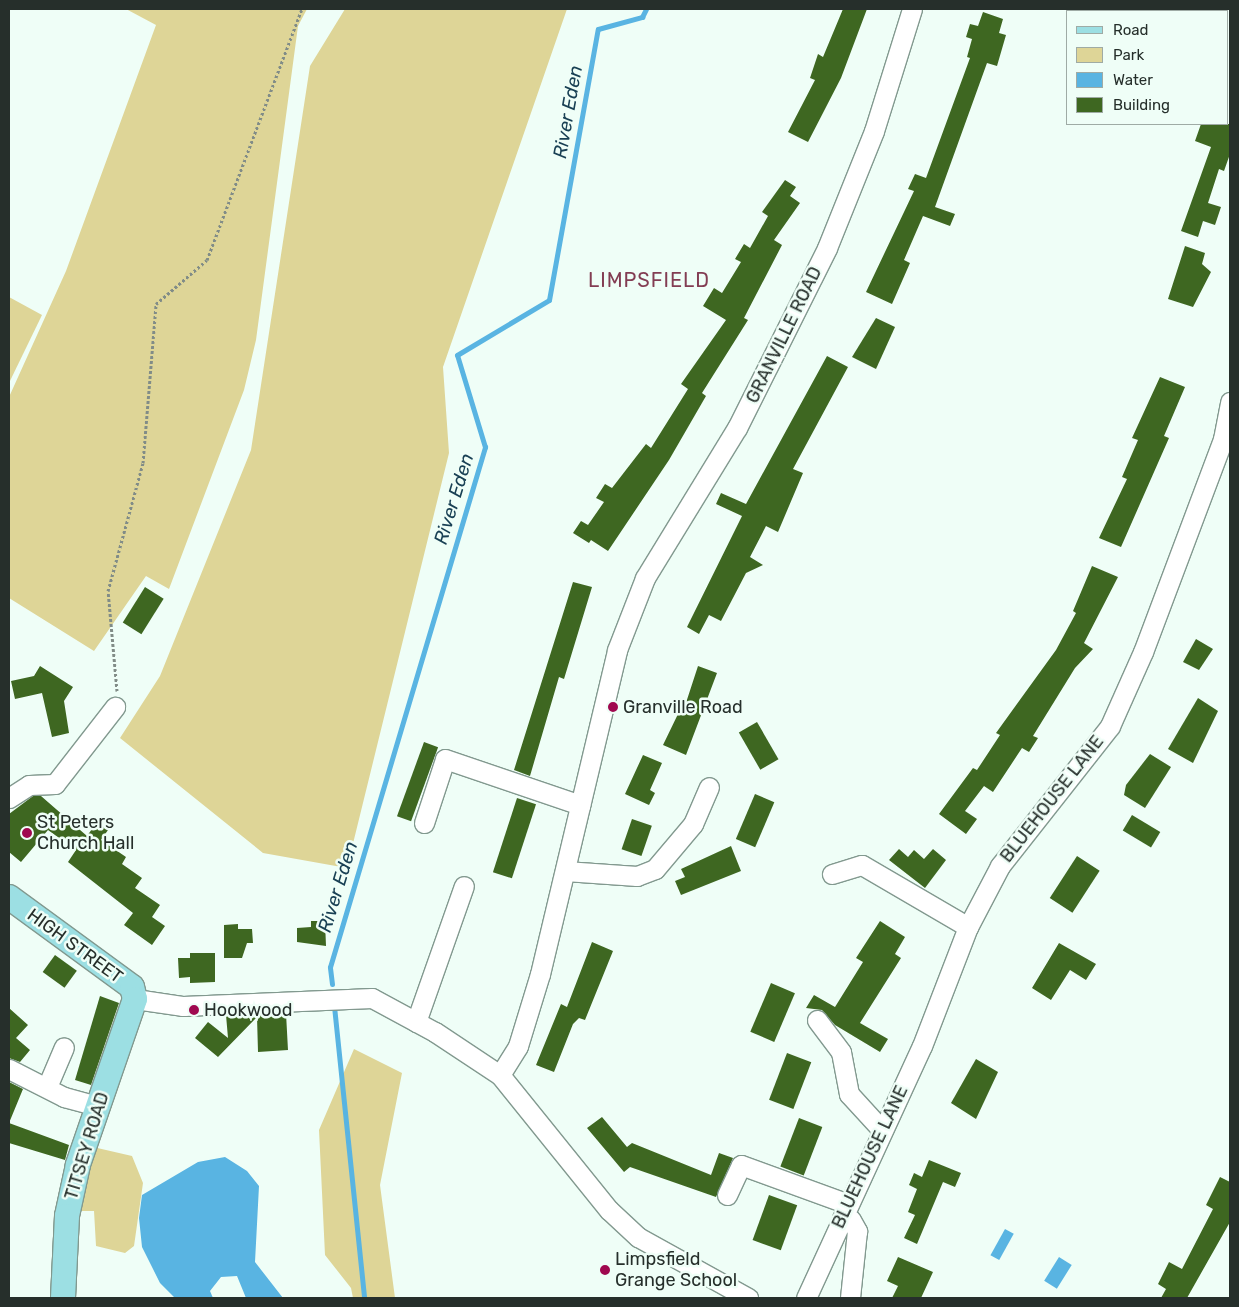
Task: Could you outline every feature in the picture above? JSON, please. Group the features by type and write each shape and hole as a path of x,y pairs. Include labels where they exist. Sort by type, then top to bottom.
{"main road":[{"name":"HIGH STREET","path":"9,897 132,987 135,999"},
{"name":"TITSEY ROAD","path":"63,1298 67,1216 98,1106 135,999"}],"street":[{"name":"GRANVILLE ROAD","path":"500,1075 518,1046 565,870 617,650 645,578 737,428 827,248 874,131 912,9"},
{"name":"BLUEHOUSE LANE","path":"806,1298 881,1129 922,1046 968,927 1000,866 1110,726 1143,652 1220,448 1230,402"},
{"path":"9,798 29,785 55,784 115,707"},
{"path":"424,823 446,759 580,805"},
{"path":"565,870 637,876 655,869 693,824 709,787"},
{"path":"832,874 862,865 968,927"},
{"path":"416,1022 464,886"},
{"path":"135,999 183,1006 372,998 416,1022 500,1075 609,1210 638,1238 748,1298"},
{"path":"817,1020 841,1052 849,1094 881,1129"},
{"path":"48,1088 64,1047"},
{"path":"9,1069 48,1088 98,1106"},
{"path":"727,1195 741,1165 845,1211 857,1231 850,1298"}],"path":[{"path":"115,707 119,678 108,591 143,463 156,304 207,260 302,9"}],"green space":[{"path":"126,9 307,9 298,26 256,340 244,390 169,589 146,576 94,651 9,598 9,397 66,271 156,25"},
{"path":"345,9 567,9 443,367 449,453 347,868 263,853 120,738 160,676 251,450 310,66"},
{"path":"9,297 42,315 9,383"},
{"path":"354,1049 402,1073 380,1185 395,1298 353,1298 351,1288 325,1255 319,1130"},
{"path":"93,1147 132,1156 143,1183 134,1246 125,1253 96,1246 94,1211 73,1211"}],"water":[{"path":"225,1157 247,1171 259,1186 255,1262 283,1298 246,1298 237,1276 221,1277 210,1291 213,1298 175,1298 160,1283 142,1247 139,1218 142,1195 198,1162"},
{"path":"1005,1229 1014,1234 999,1260 990,1255"},
{"path":"1059,1257 1072,1265 1057,1289 1044,1281"}],"building":[{"path":"843,9 867,9 841,78 808,142 788,132 815,80 810,78 818,54 823,57"},
{"path":"983,12 1003,19 999,33 1006,35 997,66 987,63 935,207 955,214 950,226 923,216 904,260 910,263 892,304 866,292 914,191 908,189 915,174 926,178 970,58 967,57 972,39 966,37 970,24 978,26"},
{"path":"1230,124 1230,154 1224,171 1219,169 1208,203 1221,207 1215,225 1203,221 1198,237 1181,231 1211,147 1195,141 1201,125"},
{"path":"785,180 796,187 790,196 800,203 774,240 782,245 744,318 748,320 702,393 706,396 669,460 608,551 591,540 589,543 573,533 581,521 588,525 604,502 596,498 605,484 612,488 646,444 651,448 688,389 681,384 726,320 703,306 714,288 722,293 741,262 735,259 744,244 750,248 768,216 762,212"},
{"path":"1185,246 1205,253 1202,264 1211,272 1193,307 1168,299"},
{"path":"876,318 895,327 876,369 852,357"},
{"path":"827,356 848,367 793,469 803,473 778,532 766,526 750,557 763,565 746,573 721,621 709,615 699,634 687,627 742,516 716,504 721,493 746,504"},
{"path":"1160,377 1185,387 1164,436 1169,438 1121,547 1099,538 1127,479 1122,477 1138,440 1132,438"},
{"path":"1092,566 1118,577 1084,643 1093,649 1075,668 1033,736 1038,738 1029,752 1022,748 993,792 984,786 965,811 977,819 966,834 939,814 973,768 977,770 1000,735 996,733 1056,650 1076,613 1073,611"},
{"path":"573,582 592,587 564,679 559,677 530,776 514,770"},
{"path":"145,587 164,599 141,634 123,623"},
{"path":"1196,639 1213,649 1199,670 1183,662"},
{"path":"40,666 73,687 64,701 69,733 52,737 42,693 15,699 11,681 34,676"},
{"path":"698,666 717,673 686,755 663,745 678,714 682,715"},
{"path":"1198,698 1218,711 1193,763 1168,749"},
{"path":"757,722 779,759 760,770 739,732"},
{"path":"424,742 438,747 411,821 397,816"},
{"path":"1150,754 1171,767 1145,808 1124,795 1126,785"},
{"path":"643,755 662,763 650,790 655,793 649,805 625,794"},
{"path":"755,794 774,802 755,847 736,839"},
{"path":"33,796 41,796 87,836 97,822 108,830 101,840 126,857 122,864 142,878 135,888 160,905 152,917 165,926 152,945 124,925 133,913 68,862 76,850 48,830 21,862 9,852 9,814"},
{"path":"517,798 536,804 512,878 493,872"},
{"path":"1132,815 1160,832 1151,847 1123,830"},
{"path":"632,819 652,826 641,856 622,849"},
{"path":"731,846 741,871 681,895 675,881 685,877 681,869"},
{"path":"899,849 908,857 914,850 924,859 933,849 946,860 925,888 889,860"},
{"path":"1077,856 1100,871 1072,913 1050,898"},
{"path":"311,921 325,921 326,946 297,942 297,928 311,927"},
{"path":"880,921 905,937 895,954 901,958 860,1023 888,1039 880,1052 835,1025 822,1010 806,1008 814,995 835,1007 863,962 856,958"},
{"path":"238,924 238,929 252,929 253,943 247,943 242,958 224,958 224,925"},
{"path":"592,942 613,951 585,1020 579,1018 573,1024 554,1072 536,1065 561,1004 567,1007"},
{"path":"1059,943 1096,964 1086,980 1070,970 1051,1000 1032,988"},
{"path":"190,953 215,953 215,982 190,983 190,977 179,978 178,958 190,958"},
{"path":"55,955 77,971 64,988 43,972"},
{"path":"771,983 795,993 774,1042 750,1032"},
{"path":"100,996 119,1003 91,1085 75,1080"},
{"path":"9,1008 28,1025 16,1038 30,1050 20,1062 9,1058"},
{"path":"286,1013 288,1050 258,1052 257,1017 218,1057 195,1038 208,1022 228,1038 226,1015"},
{"path":"787,1053 811,1062 793,1109 769,1100"},
{"path":"976,1059 998,1072 976,1119 951,1103"},
{"path":"9,1082 23,1089 9,1123"},
{"path":"602,1117 627,1147 632,1143 711,1175 719,1153 733,1158 716,1197 630,1167 624,1172 587,1128"},
{"path":"799,1118 822,1127 804,1176 780,1167"},
{"path":"9,1123 69,1145 65,1160 9,1143"},
{"path":"929,1160 961,1173 955,1187 943,1182 917,1244 904,1238 915,1215 908,1212 917,1189 909,1185 914,1173 922,1177"},
{"path":"1220,1177 1230,1182 1230,1222 1187,1298 1161,1298 1166,1289 1158,1284 1169,1262 1182,1269 1213,1209 1206,1205"},
{"path":"769,1195 797,1205 781,1250 753,1240"},
{"path":"898,1257 933,1272 921,1298 892,1298 898,1286 887,1281"}],"waterway":[{"name":"River Eden","path":"332,984 330,967 485,447 457,355 549,300 598,29 642,17 646,9"},
{"name":"River Eden","path":"334,1006 364,1298"}],"place":[{"name":"Granville Road","path":"613,707"},
{"name":"St Peters Church Hall","path":"27,833"},
{"name":"Hookwood","path":"194,1010"},
{"name":"Limpsfield Grange School","path":"605,1270"}],"district":[{"name":"LIMPSFIELD","path":"649,280"}]}
